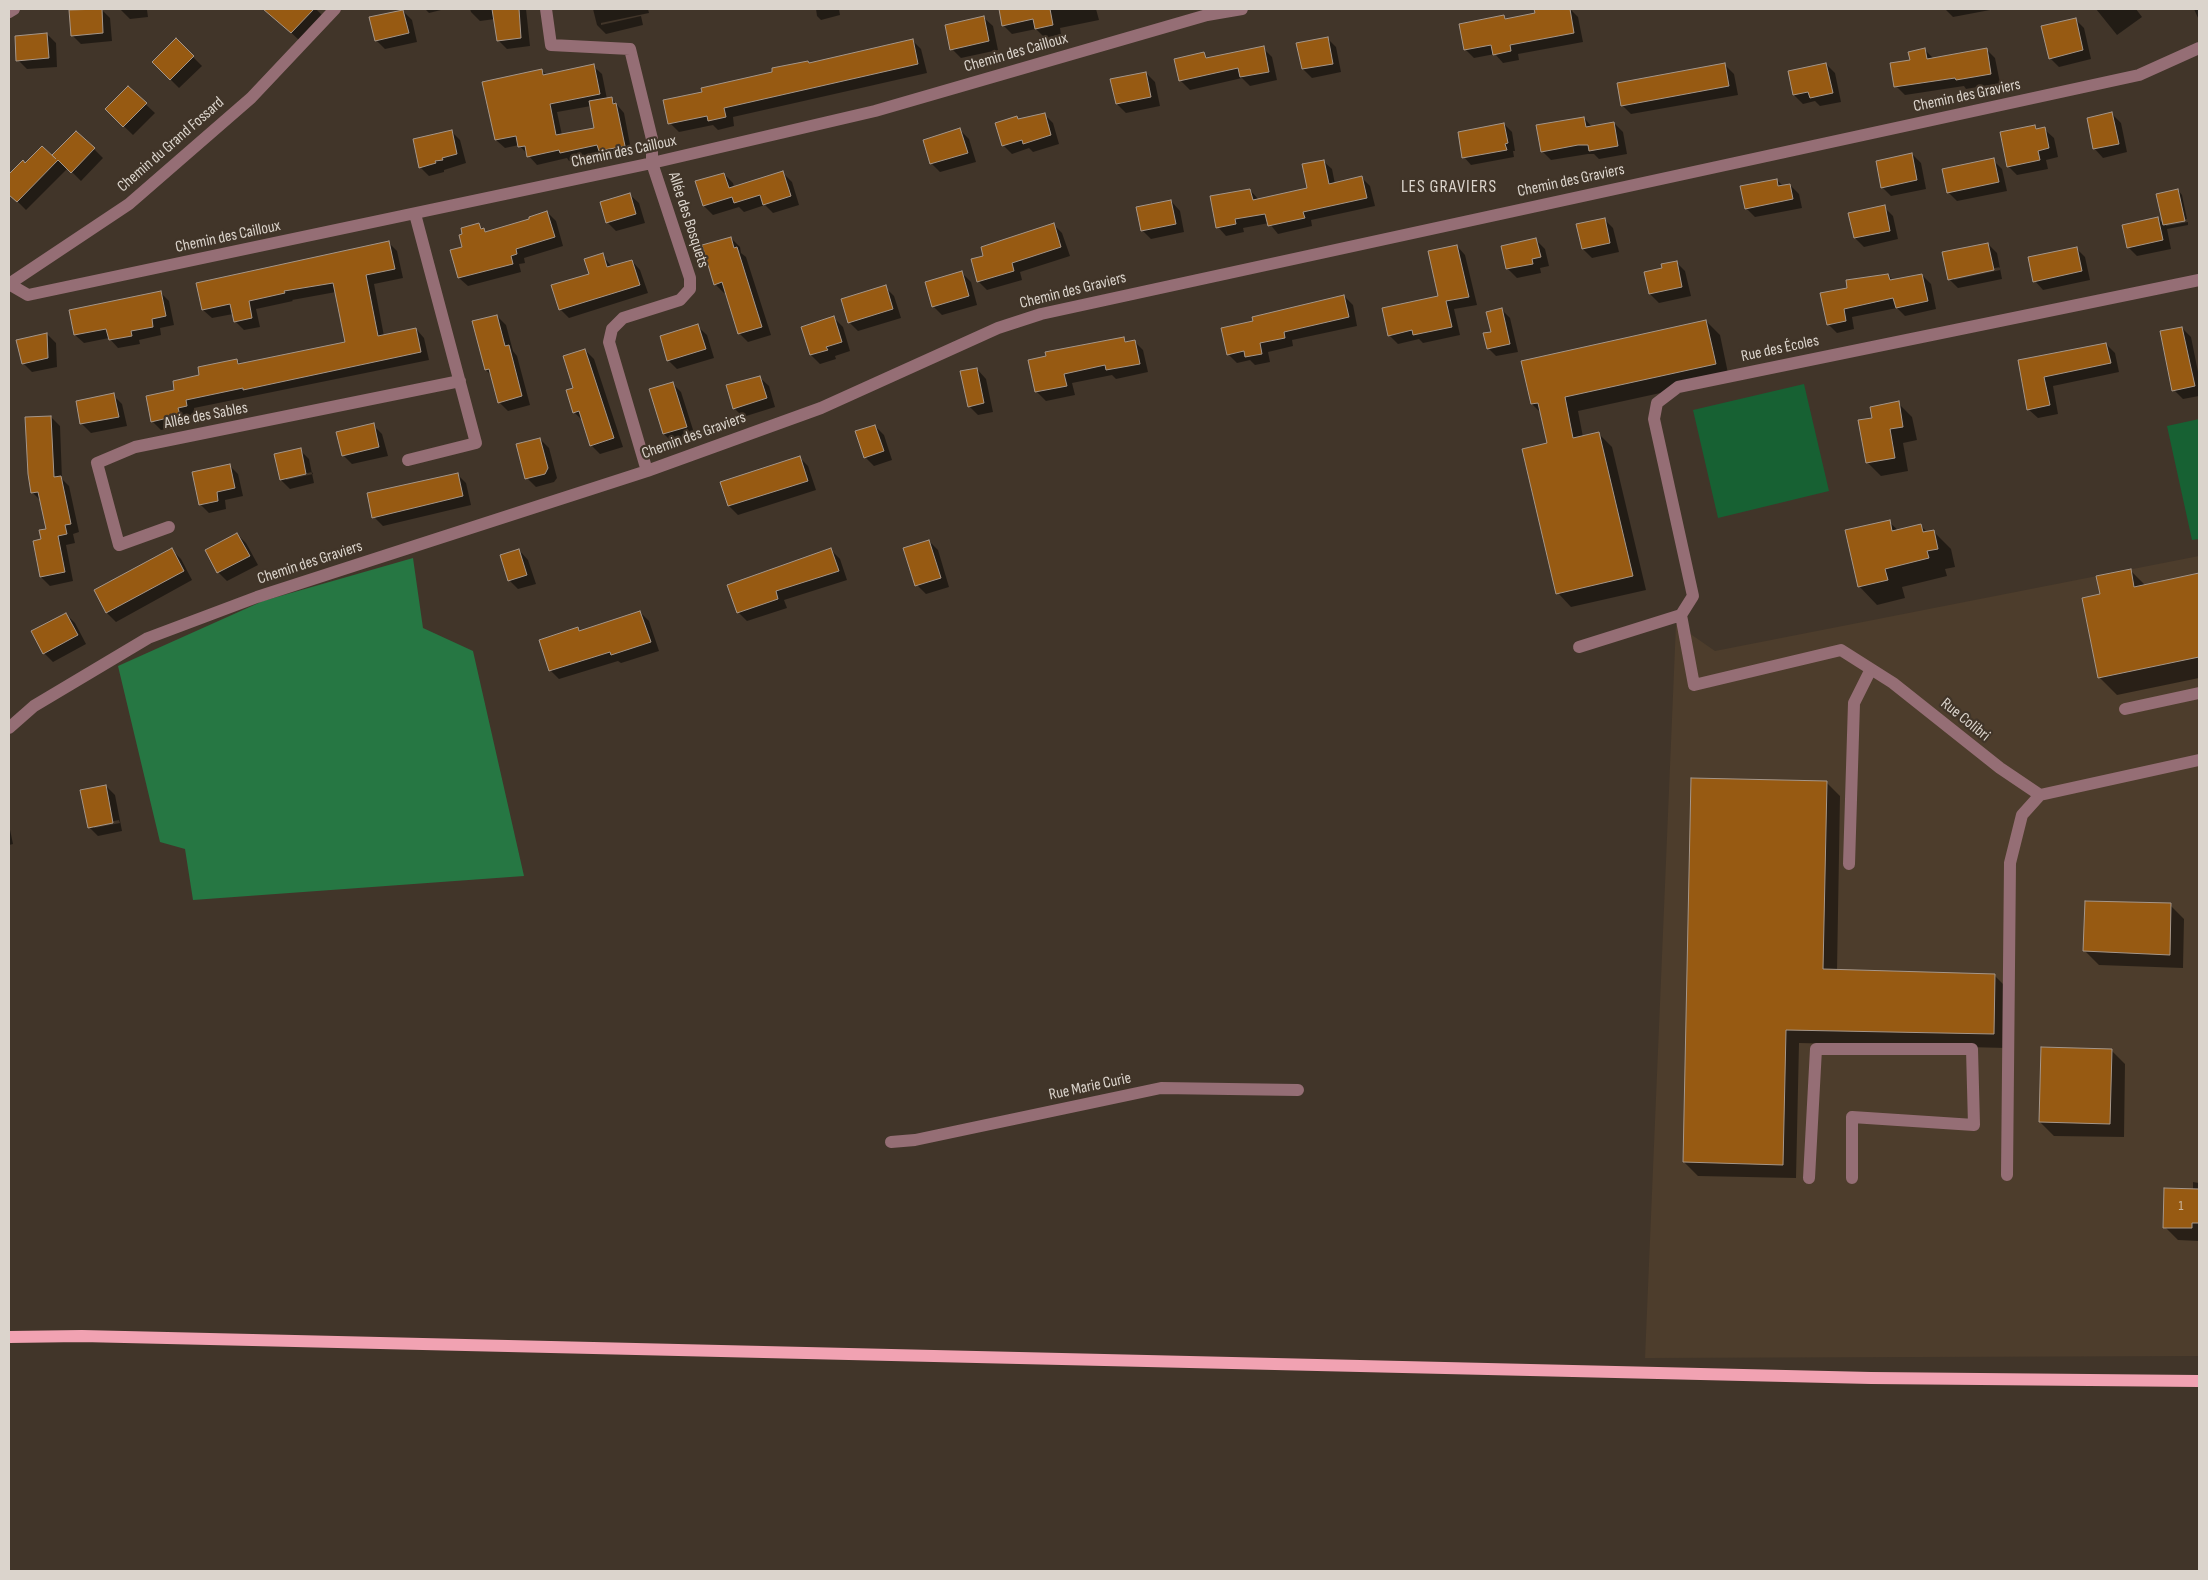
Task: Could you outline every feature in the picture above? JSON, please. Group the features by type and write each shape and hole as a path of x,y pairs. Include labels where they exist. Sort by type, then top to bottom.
{"main road":[{"path":"9,1337 82,1336 1872,1378 2199,1381"}],"street":[{"path":"9,12 14,9"},
{"name":"Chemin du Grand Fossard","path":"9,284 129,204 250,98 335,9"},
{"path":"546,9 551,45 630,48 652,140 652,163"},
{"name":"Chemin des Cailloux","path":"9,284 28,295 652,163 875,111 1197,18 1242,9"},
{"name":"Chemin des Graviers","path":"9,728 34,706 148,638 257,597 647,471 821,408 998,328 1041,314 2139,75 2199,48"},
{"name":"Allée des Bosquets","path":"647,471 608,342 612,329 623,318 680,300 690,289 690,278 652,163"},
{"path":"408,460 476,443 415,214"},
{"name":"Rue des Écoles","path":"1681,615 1693,596 1654,420 1656,403 1678,387 2199,280"},
{"name":"Allée des Sables","path":"169,527 119,545 97,463 135,447 460,381"},
{"path":"1579,647 1681,615"},
{"name":"Rue Colibri","path":"1681,615 1694,685 1841,650 1893,683 2000,768 2040,795"},
{"path":"1849,864 1854,703 1871,669"},
{"path":"2126,709 2199,693"},
{"path":"2007,1175 2010,862 2022,815 2040,795 2199,760"},
{"path":"1809,1178 1816,1049 1972,1049 1974,1124 1852,1117 1852,1178"},
{"name":"Rue Marie Curie","path":"892,1142 915,1140 1161,1088 1298,1090"}],"shaded area":[{"path":"2199,556 2199,1356 1645,1358 1676,624 1715,651"}],"green space":[{"path":"1804,384 1829,491 1718,518 1693,410"},
{"path":"2199,419 2199,539 2192,540 2167,426"},
{"path":"413,558 423,628 473,651 524,876 193,900 185,849 160,842 118,666 263,601"}],"building":[{"path":"102,9 103,33 71,36 69,10"},
{"path":"263,9 314,9 291,33"},
{"path":"492,9 519,9 521,38 497,41"},
{"path":"999,9 1050,9 1053,25 1035,29 1033,19 1002,26"},
{"path":"1534,9 1570,9 1574,33 1510,45 1511,51 1493,55 1491,45 1464,50 1459,24 1504,15 1505,19 1535,13"},
{"path":"403,10 409,33 375,41 369,17"},
{"path":"984,16 989,41 950,50 945,25"},
{"path":"2076,18 2083,50 2049,59 2041,26"},
{"path":"47,33 49,58 16,61 15,36"},
{"path":"1328,37 1333,64 1302,69 1296,43"},
{"path":"176,38 194,56 170,80 152,62"},
{"path":"913,39 918,64 724,108 726,117 708,121 707,116 668,124 663,100 702,92 701,88 772,72 772,68 808,61 809,63"},
{"path":"1264,46 1269,72 1240,77 1238,68 1179,81 1174,59 1204,52 1206,58"},
{"path":"1925,48 1927,59 1987,48 1991,74 1894,87 1890,63 1910,60 1908,52"},
{"path":"1725,63 1729,86 1621,106 1617,83"},
{"path":"1826,63 1833,93 1810,98 1808,92 1793,95 1788,71"},
{"path":"594,64 600,94 550,104 556,135 594,128 589,101 612,97 613,104 616,103 625,146 599,151 597,145 560,153 559,150 527,157 525,146 518,147 516,136 495,140 482,82 542,69 543,75"},
{"path":"1146,72 1151,97 1116,104 1110,79"},
{"path":"128,86 147,103 123,127 105,109"},
{"path":"2112,112 2119,144 2093,149 2087,118"},
{"path":"1045,113 1051,135 1023,144 1022,140 1002,146 995,123 1017,116 1018,119"},
{"path":"1584,117 1586,127 1614,122 1618,146 1589,151 1588,145 1578,145 1541,152 1536,125"},
{"path":"1504,123 1508,143 1505,144 1507,150 1462,158 1458,132"},
{"path":"2035,125 2036,129 2045,127 2049,148 2038,151 2040,160 2007,167 2000,132"},
{"path":"960,128 968,153 930,164 923,140"},
{"path":"452,130 457,154 419,168 413,139"},
{"path":"76,131 95,148 71,173 58,160 17,202 9,195 9,174 23,160 25,163 42,146 56,159 52,155"},
{"path":"1912,153 1917,180 1881,188 1876,161"},
{"path":"1994,158 1999,182 1947,193 1942,169"},
{"path":"1324,160 1329,184 1362,176 1367,198 1303,212 1305,218 1268,226 1265,214 1235,219 1236,224 1216,228 1210,196 1250,189 1253,200 1307,188 1302,164"},
{"path":"783,171 791,196 763,205 760,195 734,203 732,197 703,206 695,181 724,173 729,188"},
{"path":"1777,179 1778,186 1790,184 1793,199 1745,209 1740,186"},
{"path":"2178,189 2185,221 2163,225 2156,194"},
{"path":"630,193 636,214 606,223 600,202"},
{"path":"1171,200 1176,224 1141,231 1136,207"},
{"path":"1885,205 1890,231 1854,238 1848,213"},
{"path":"547,211 555,237 516,249 517,254 511,256 513,264 458,278 450,250 462,247 459,235 462,234 461,228 479,223 481,229 484,228 485,232 529,219 529,217"},
{"path":"2158,217 2163,240 2127,248 2122,225"},
{"path":"1605,218 1610,243 1582,249 1576,224"},
{"path":"1054,223 1061,247 1012,263 1014,271 977,282 971,259 983,256 981,247"},
{"path":"731,237 734,248 737,247 762,327 738,334 722,282 714,285 702,245"},
{"path":"1536,238 1541,257 1532,259 1533,264 1506,269 1501,246"},
{"path":"389,241 395,269 366,275 378,336 416,328 421,352 243,390 243,388 186,400 187,406 178,408 180,415 151,422 146,396 174,390 173,381 199,375 198,367 237,359 238,364 345,342 333,283 284,291 285,293 249,301 252,318 234,322 230,304 202,310 196,283"},
{"path":"1988,243 1994,270 1948,280 1942,252"},
{"path":"1457,245 1469,297 1446,301 1452,327 1413,335 1412,330 1388,336 1382,308 1438,296 1428,251"},
{"path":"2077,247 2082,271 2033,282 2028,257"},
{"path":"603,253 607,267 632,260 640,285 559,310 551,285 589,274 584,259"},
{"path":"1677,261 1682,287 1649,294 1644,272 1662,268 1661,264"},
{"path":"962,271 969,296 932,307 925,282"},
{"path":"1888,274 1890,280 1922,274 1928,301 1896,308 1893,298 1844,309 1846,321 1827,325 1820,293 1847,288 1846,280"},
{"path":"886,285 893,309 848,323 841,299"},
{"path":"161,291 166,316 152,319 153,327 131,331 132,336 109,340 106,329 74,335 69,310"},
{"path":"1344,295 1349,317 1284,332 1285,338 1260,343 1262,354 1245,357 1244,351 1227,355 1221,328 1253,321 1252,317"},
{"path":"1502,308 1510,344 1487,349 1483,333 1491,332 1486,312"},
{"path":"497,315 505,346 509,345 522,396 498,403 489,369 485,370 472,321"},
{"path":"834,316 842,342 826,347 828,350 810,355 801,327"},
{"path":"1706,320 1716,364 1565,397 1573,438 1599,432 1633,576 1556,594 1522,449 1547,443 1538,403 1531,404 1521,361"},
{"path":"698,324 706,349 667,361 660,336"},
{"path":"2182,327 2195,386 2172,391 2160,331"},
{"path":"47,333 48,358 22,364 16,340"},
{"path":"1124,337 1125,342 1135,340 1140,364 1106,370 1105,365 1064,374 1067,386 1035,392 1028,360 1046,356 1045,352"},
{"path":"2106,343 2111,363 2044,377 2050,405 2027,410 2018,360"},
{"path":"585,349 614,438 590,446 579,411 573,413 566,390 573,388 563,356"},
{"path":"977,368 984,403 968,407 960,371"},
{"path":"760,376 767,398 733,409 726,385"},
{"path":"673,382 687,427 663,434 649,389"},
{"path":"114,393 119,417 80,424 76,401"},
{"path":"1899,401 1903,427 1890,429 1895,458 1866,463 1858,420 1872,418 1870,407"},
{"path":"51,416 54,477 61,476 71,524 65,525 67,534 58,536 65,572 40,577 33,541 41,539 39,530 46,529 38,492 31,493 25,417"},
{"path":"374,423 379,447 342,456 336,432"},
{"path":"875,425 884,451 864,458 855,431"},
{"path":"540,438 548,468 545,474 525,479 516,444"},
{"path":"301,448 306,474 280,480 274,454"},
{"path":"800,456 808,481 728,506 720,482"},
{"path":"230,464 235,488 217,492 218,501 199,505 192,472"},
{"path":"458,473 463,496 372,518 367,493"},
{"path":"1890,520 1892,531 1921,524 1923,532 1934,530 1938,549 1927,551 1929,558 1885,569 1888,580 1858,587 1845,530"},
{"path":"237,533 250,556 217,573 205,550"},
{"path":"929,540 941,578 915,586 903,548"},
{"path":"172,548 184,571 106,613 94,590"},
{"path":"831,548 839,571 776,591 778,599 737,613 727,585"},
{"path":"519,549 527,575 508,581 500,555"},
{"path":"2131,569 2134,587 2199,573 2199,657 2098,678 2082,598 2100,594 2096,576"},
{"path":"640,611 651,642 611,655 610,652 549,671 539,640 578,627 579,631"},
{"path":"66,613 78,635 43,654 31,631"},
{"path":"1691,778 1827,781 1823,969 1995,974 1994,1034 1786,1030 1783,1165 1683,1162"},
{"path":"106,785 113,823 88,828 80,790"},
{"path":"2085,901 2171,903 2170,955 2083,951"},
{"path":"2041,1047 2112,1049 2110,1124 2039,1122"},
{"path":"2164,1188 2199,1189 2199,1223 2192,1223 2192,1228 2163,1228"}],"district":[{"name":"LES GRAVIERS","path":"1449,187"}]}
